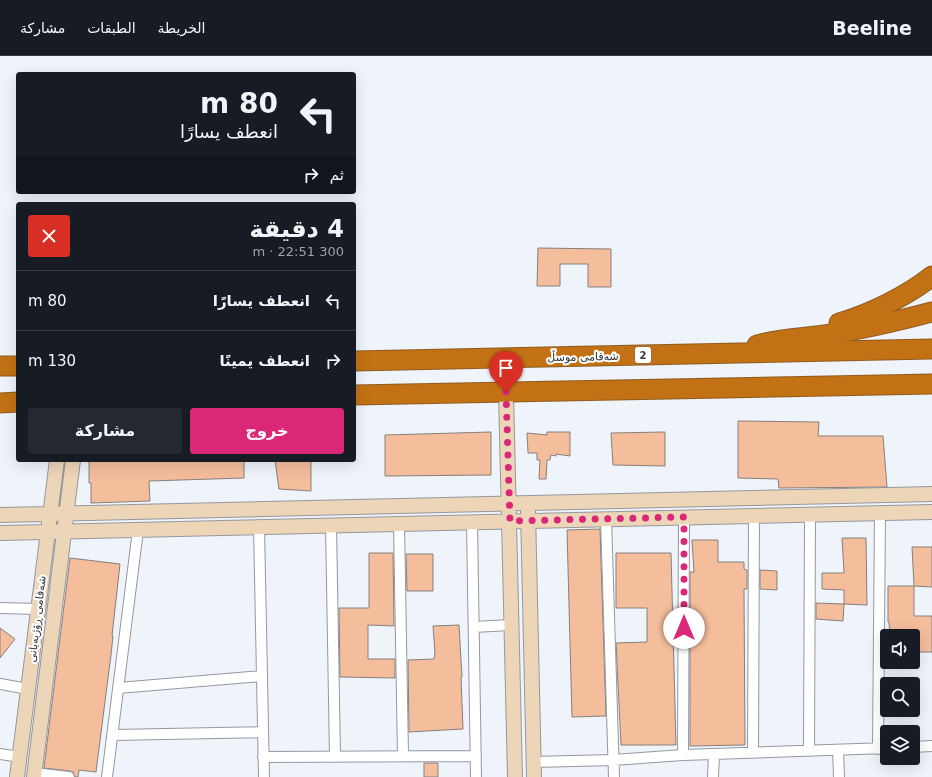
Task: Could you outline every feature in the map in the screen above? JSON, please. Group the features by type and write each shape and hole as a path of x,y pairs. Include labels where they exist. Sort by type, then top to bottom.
{"highway":[{"path":"734,354 761,344 847,321 871,312 895,300 932,276"},
{"path":"783,339 820,335 881,325 932,312"},
{"name":"شەقامی موسڵ","path":"356,361 932,349"},
{"path":"0,366 16,366"},
{"path":"356,395 932,384"},
{"path":"802,387 932,394"},
{"path":"0,403 16,402"}],"street":[{"path":"506,392 516,777"},
{"name":"شەقامی ڕۆژبەیانی","path":"17,777 49,531 56,462"},
{"name":"شەقامی ڕۆژبەیانی","path":"34,775 72,462"},
{"path":"0,515 932,494"},
{"path":"775,498 775,515"},
{"path":"528,503 534,777"},
{"path":"298,508 299,526"},
{"path":"0,532 932,512"},
{"path":"880,513 882,725"},
{"path":"809,751 810,514"},
{"path":"753,753 754,516"},
{"path":"683,754 684,517"},
{"path":"606,519 614,777"},
{"path":"472,522 476,777"},
{"path":"399,524 403,756"},
{"path":"331,525 335,756"},
{"path":"259,527 264,777"},
{"path":"107,777 138,530"},
{"path":"0,608 38,609"},
{"path":"474,627 512,625"},
{"path":"118,688 262,676"},
{"path":"0,684 28,689"},
{"path":"112,735 263,732"},
{"path":"920,747 932,746"},
{"path":"534,762 613,760 683,754 880,748"},
{"path":"838,750 840,777"},
{"path":"0,754 20,757"},
{"path":"713,777 714,754"},
{"path":"264,757 476,756"},
{"path":"34,775 69,777"}],"building":[{"path":"538,248 611,249 611,287 588,287 588,264 560,264 560,286 537,286"},
{"path":"738,421 819,422 818,436 883,436 887,487 779,488 778,479 738,478"},
{"path":"491,432 491,475 385,476 385,435"},
{"path":"547,432 570,432 570,456 556,454 556,456 551,455 550,460 547,460 546,479 539,479 540,460 537,460 537,453 528,453 527,433 547,435"},
{"path":"665,432 665,466 613,465 611,433"},
{"path":"89,462 244,462 244,478 149,481 150,501 91,503 91,483 89,483"},
{"path":"275,462 311,462 311,491 279,489"},
{"path":"600,529 606,716 572,717 567,530"},
{"path":"842,538 866,538 867,605 844,604 844,590 822,589 822,573 844,573"},
{"path":"692,540 718,540 718,562 744,562 744,569 747,570 747,589 744,589 745,745 690,746 690,572 694,572"},
{"path":"912,547 932,547 932,587 914,586"},
{"path":"369,553 393,553 394,626 368,625 368,659 395,659 395,678 340,677 339,608 369,608"},
{"path":"616,553 671,553 676,745 621,745 616,643 647,642 647,608 616,608"},
{"path":"406,554 433,554 433,591 407,591"},
{"path":"70,558 120,564 111,655 96,772 79,770 78,777 75,777 73,772 70,771 44,768"},
{"path":"760,570 777,571 777,590 760,589"},
{"path":"888,586 914,586 914,616 932,616 932,652 920,652 920,629 890,629 888,622"},
{"path":"816,603 844,604 843,621 816,619"},
{"path":"459,625 463,729 409,732 408,660 434,659 433,626"},
{"path":"0,628 15,639 0,658"},
{"path":"424,763 438,763 438,777 424,777"}],"route":[{"path":"506,392 510,521 684,517 684,628"}]}
